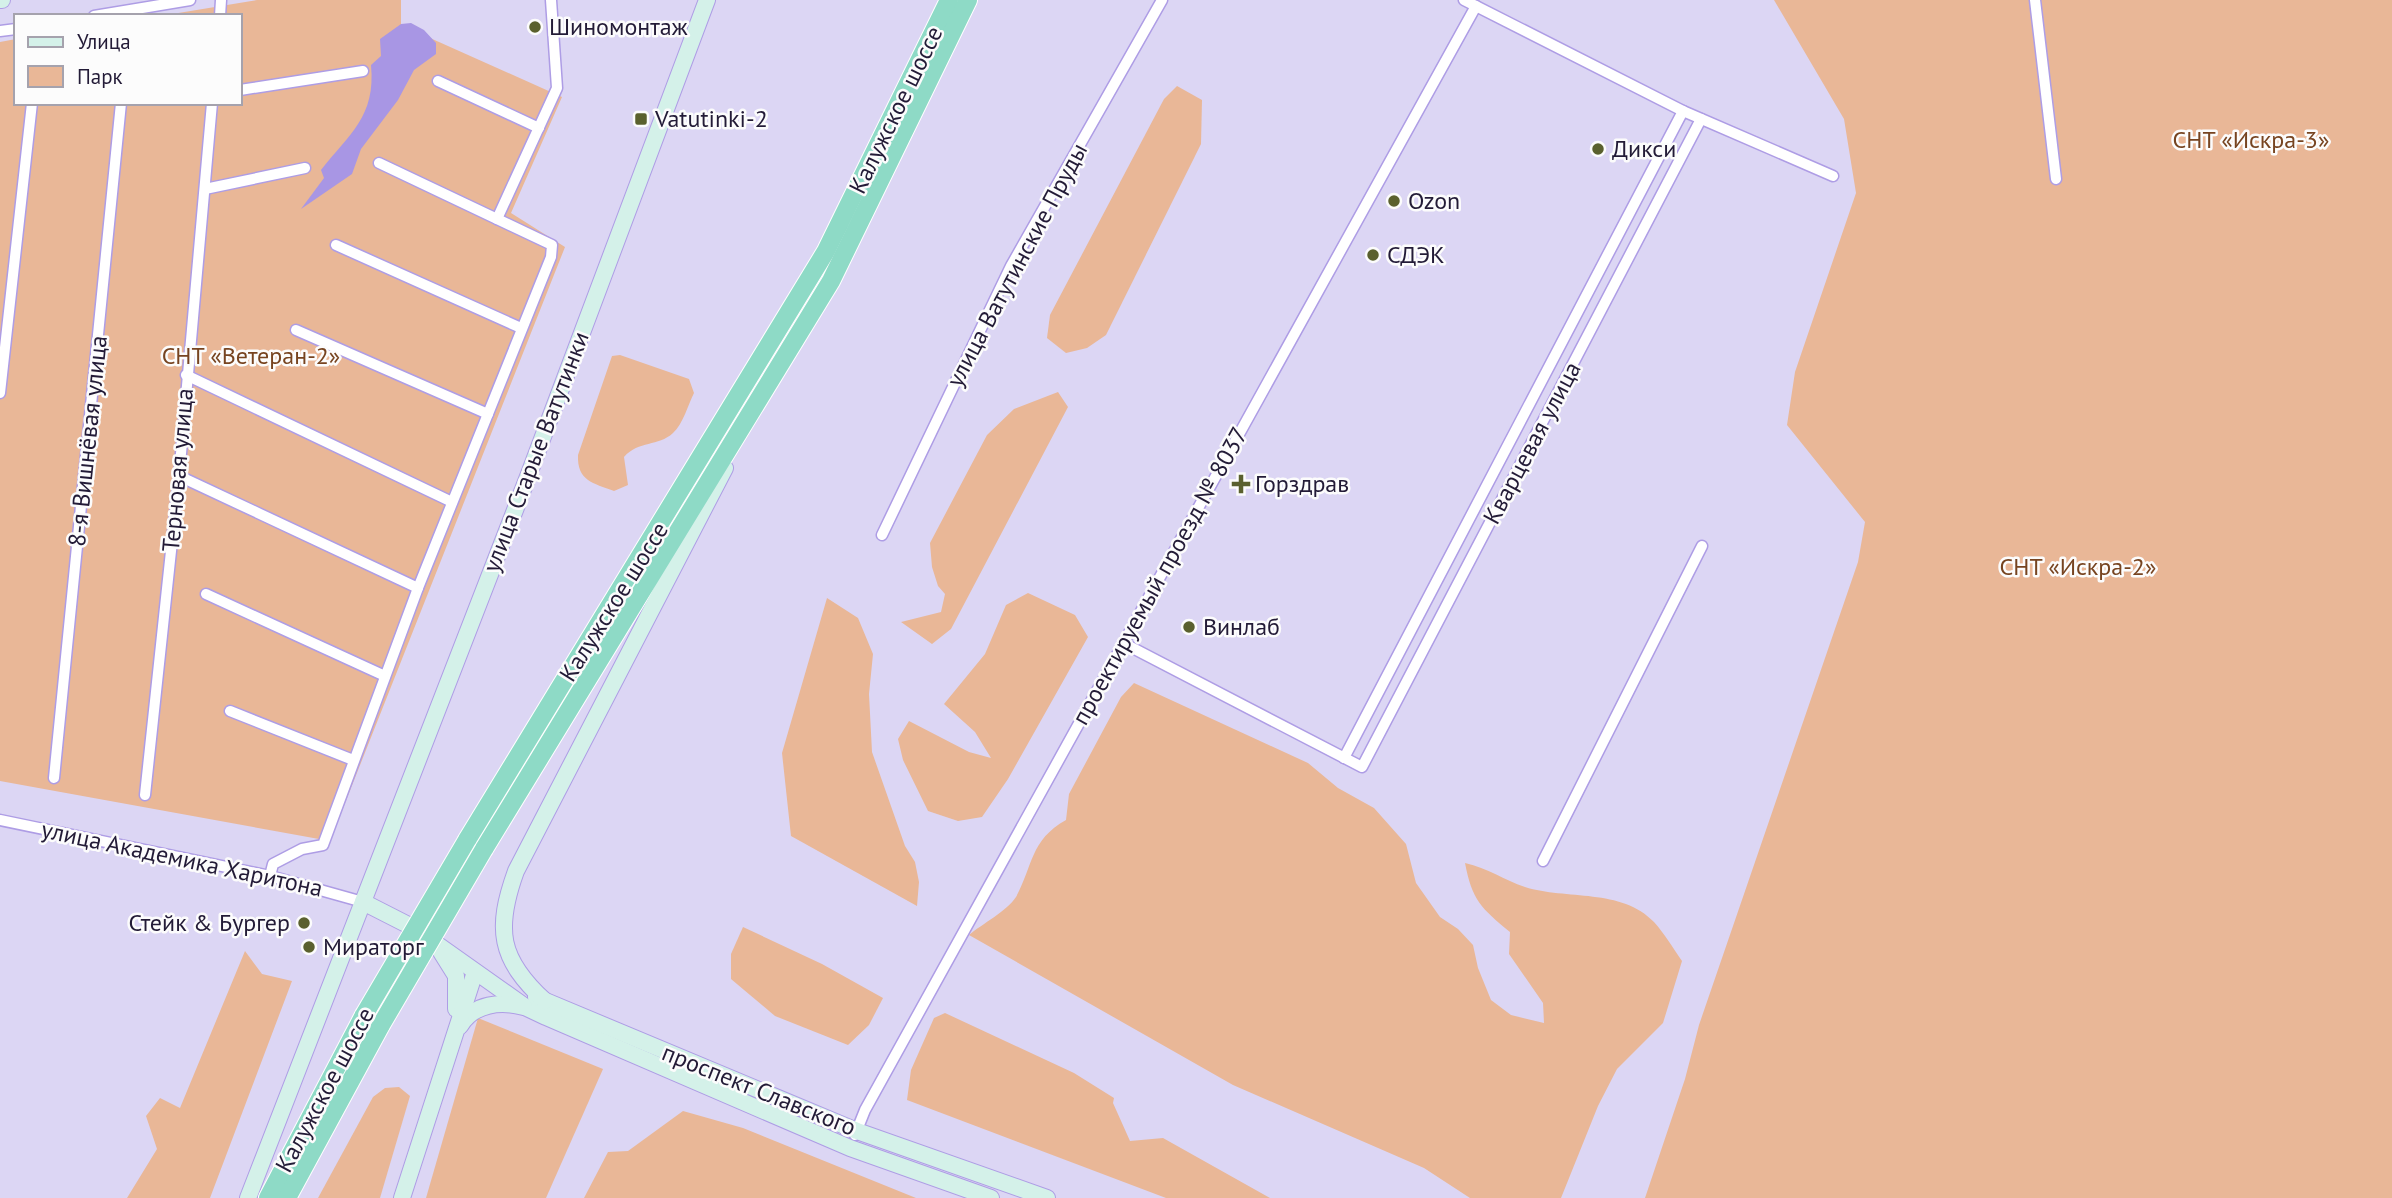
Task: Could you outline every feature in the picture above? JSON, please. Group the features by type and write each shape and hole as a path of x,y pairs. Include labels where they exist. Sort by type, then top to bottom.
{"highway":[{"name":"Калужское шоссе","path":"268,1198 364,1015 467,840 826,251 949,0"},
{"name":"Калужское шоссе","path":"291,1194 381,1024 484,849 831,281 968,0"}],"main road":[{"name":"улица Старые Ватутинки","path":"363,902 707,0"},
{"path":"545,1001 524,982 509,956 504,937 507,896 522,860 691,537 752,412"},
{"name":"проспект Славского","path":"363,902 395,917 527,1008 850,1148 991,1198"},
{"name":"Калужское шоссе","path":"248,1198 363,902"},
{"path":"433,942 456,976 458,991 452,1040"},
{"name":"проспект Славского","path":"475,972 857,1131 1047,1198"},
{"path":"402,1198 475,972"},
{"path":"452,1040 465,1019 486,1006 512,1004 527,1008"}],"street":[{"path":"130,13 143,4 190,0"},
{"path":"497,219 557,88 551,0"},
{"name":"улица Ватутинские Пруды","path":"882,535 1011,266 1162,0"},
{"path":"1464,0 1683,111 1833,176"},
{"path":"2035,0 2056,179"},
{"name":"проектируемый проезд № 8037","path":"850,1148 872,1098 1476,6"},
{"path":"242,90 363,71"},
{"path":"438,81 539,128"},
{"path":"0,393 32,105"},
{"name":"8-я Вишнёвая улица","path":"54,778 121,105"},
{"name":"Терновая улица","path":"145,795 179,475 212,105"},
{"name":"Кварцевая улица","path":"1683,111 1344,758 1362,767 1701,119"},
{"path":"270,876 273,863 279,859 302,849 323,845 352,760 418,588 543,278 552,244 379,163"},
{"path":"205,189 305,168"},
{"path":"336,245 521,328"},
{"path":"296,330 488,414"},
{"path":"186,375 452,502"},
{"path":"179,475 418,588"},
{"path":"1544,861 1702,547"},
{"path":"206,594 385,676"},
{"path":"1123,643 1344,758"},
{"path":"230,711 352,760"},
{"name":"улица Академика Харитона","path":"0,820 270,876 363,902"}],"green space":[{"name":"СНТ «Ветеран-2»","path":"257,0 401,0 401,25 562,97 511,213 565,247 330,841 0,781 0,42 14,39 14,105 242,105 242,14 172,14"},
{"path":"1774,0 2392,0 2392,1198 1645,1198 1685,1079 1699,1025 1858,562 1865,522 1787,425 1795,372 1856,193 1844,119"},
{"path":"1177,86 1202,100 1201,144 1106,335 1087,348 1066,353 1047,338 1050,315 1164,99"},
{"path":"620,355 689,379 694,393 673,433 636,448 624,457 628,485 614,491 583,476 578,455 612,356"},
{"path":"1058,392 1068,407 951,629 932,644 901,622 941,612 945,594 938,586 932,567 930,543 987,435 1014,409"},
{"path":"1028,593 1075,615 1088,637 1008,779 982,817 958,821 928,811 903,760 898,739 909,721 969,752 991,758 975,732 944,704 985,654 1006,605"},
{"path":"827,598 858,618 873,654 869,694 872,752 905,846 915,862 919,882 917,906 791,836 782,753"},
{"path":"1134,683 1308,763 1338,788 1374,808 1406,844 1416,883 1440,917 1458,929 1473,945 1478,968 1491,1000 1511,1015 1544,1023 1543,1003 1509,954 1510,932 1485,909 1475,895 1465,863 1525,887 1610,899 1626,904 1641,911 1658,926 1682,961 1663,1023 1617,1069 1598,1106 1561,1198 1470,1198 1424,1168 1233,1085 969,935 1001,912 1016,897 1039,845 1045,836 1066,820 1069,794 1121,697"},
{"path":"743,927 822,964 883,998 869,1025 848,1045 775,1016 731,979 731,954"},
{"path":"245,951 262,974 292,981 210,1198 127,1198 157,1149 146,1116 160,1098 180,1108"},
{"path":"945,1013 1074,1073 1114,1098 1113,1103 1130,1141 1163,1138 1270,1198 1166,1198 907,1100 911,1070 934,1018"},
{"path":"478,1018 603,1069 546,1198 426,1198"},
{"path":"399,1087 410,1096 380,1198 318,1198 373,1097 385,1088"},
{"path":"683,1111 743,1128 916,1198 584,1198 608,1152 628,1151"}],"shaded area":[{"path":"411,23 424,30 436,43 436,54 414,70 398,100 361,149 352,174 301,209 324,178 321,170 365,112 371,83 371,65 381,56 380,39 401,24"}],"place":[{"name":"Шиномонтаж","path":"535,27"},
{"name":"Vatutinki-2","path":"641,119"},
{"name":"Дикси","path":"1598,149"},
{"name":"Ozon","path":"1394,201"},
{"name":"СДЭК","path":"1373,255"},
{"name":"Горздрав","path":"1241,484"},
{"name":"Винлаб","path":"1189,627"},
{"name":"Стейк & Бургер","path":"304,923"},
{"name":"Мираторг","path":"309,947"}],"park label":[{"name":"СНТ «Искра-3»","path":"2251,140"},
{"name":"СНТ «Искра-2»","path":"2078,567"}]}
